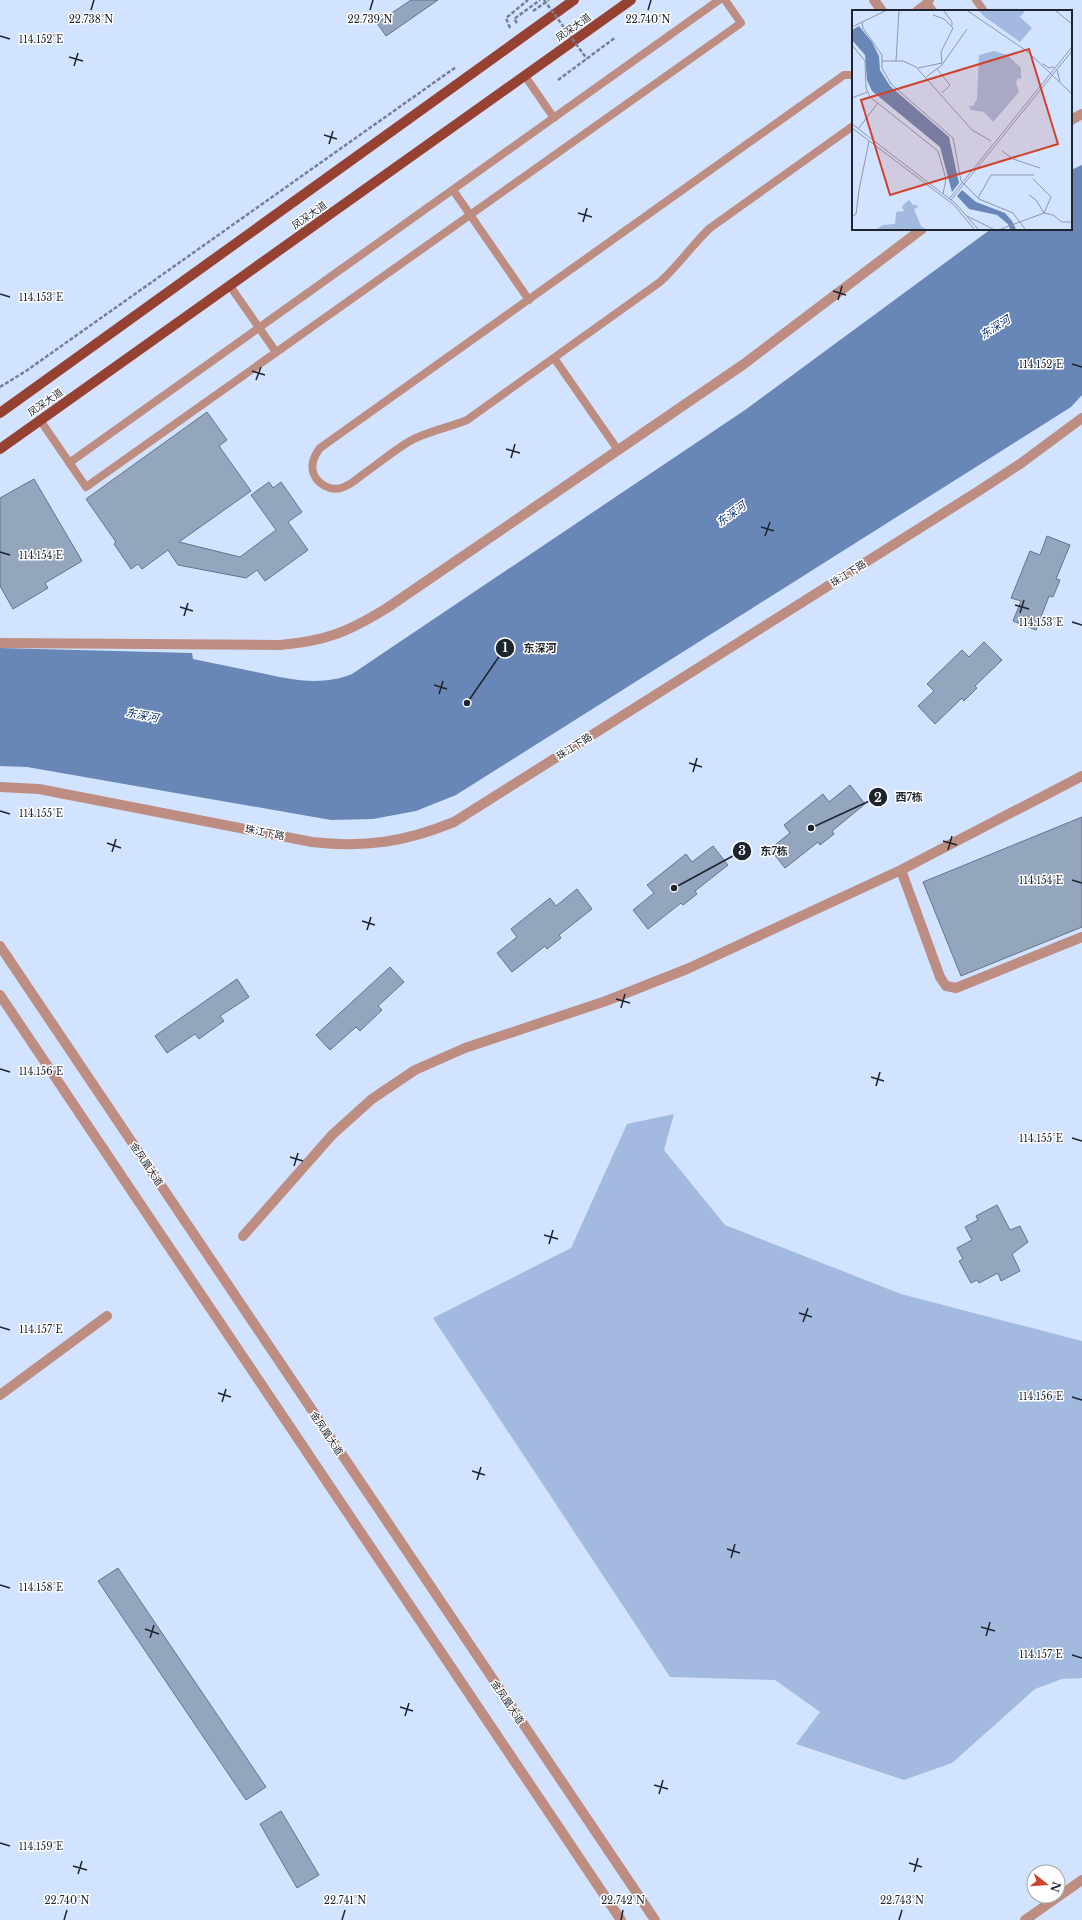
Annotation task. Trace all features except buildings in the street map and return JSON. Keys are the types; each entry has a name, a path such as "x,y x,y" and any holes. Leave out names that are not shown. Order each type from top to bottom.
{"main road":[{"name":"凤深大道","path":"0,413 574,0"},
{"name":"凤深大道","path":"0,449 631,0"}],"street":[{"path":"874,0 881,10"},
{"path":"1072,119 1082,114"},
{"path":"0,643 280,645 310,642 338,634 362,623 387,608 744,364 921,230"},
{"name":"珠江下路","path":"0,787 39,789 312,842 341,845 385,843 427,833 454,822 977,492 1020,464 1082,418"},
{"path":"243,1236 332,1135 372,1099 415,1070 465,1048 606,1000 687,968 901,870 1082,776"},
{"path":"901,870 940,977 946,986 956,988 1082,936"},
{"name":"金凤凰大道","path":"0,946 655,1920"},
{"path":"0,995 621,1920"},
{"path":"0,1395 107,1316"},
{"path":"1025,1920 1082,1880"}],"lane":[{"path":"69,463 719,0"},
{"path":"40,420 86,487 741,23 725,0"},
{"path":"976,0 983,10"},
{"path":"917,10 928,1 932,10"},
{"path":"852,74 844,76 320,448 313,462 313,471 316,478 323,485 331,488 347,486 409,442 425,434 447,428 467,420 660,282 677,266 693,245 710,228 852,127"},
{"path":"525,76 554,118"},
{"path":"453,190 529,300"},
{"path":"230,286 276,352"},
{"path":"554,358 618,450"}],"path":[{"path":"510,28 506,18 528,0"},
{"path":"517,23 514,19 540,0"},
{"path":"544,0 586,58"},
{"path":"530,14 549,0"},
{"path":"504,33 523,19"},
{"path":"558,80 586,58 616,38"},
{"path":"0,388 242,220 459,65"}],"shaded area":[{"path":"674,1114 664,1150 725,1225 901,1294 1082,1341 1082,1678 1062,1679 1035,1689 952,1763 904,1780 796,1744 820,1712 775,1680 670,1677 433,1318 571,1248 627,1124"}],"water":[{"path":"1082,165 1082,395 1071,407 456,795 416,811 373,819 331,820 27,767 0,766 0,648 192,653 193,659 280,677 316,681 340,678 352,674 745,410 990,230 1072,230 1072,170"}],"place":[{"name":"东深河","path":"467,703"},
{"name":"西7栋","path":"811,828"},
{"name":"东7栋","path":"674,888"}]}
